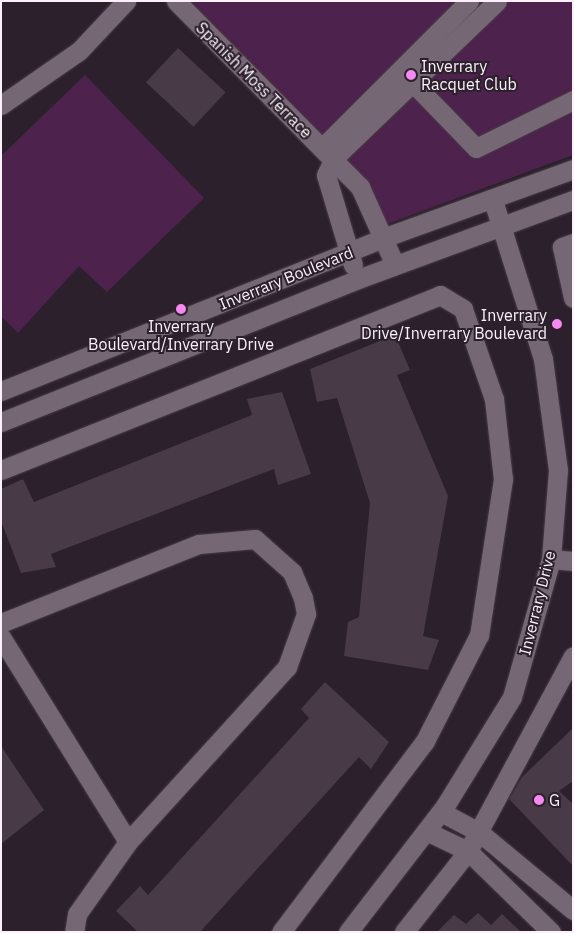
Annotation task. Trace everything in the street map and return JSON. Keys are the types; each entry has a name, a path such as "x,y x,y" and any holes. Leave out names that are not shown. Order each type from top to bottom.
{"street":[{"path":"1,105 79,50 126,1"},
{"name":"Spanish Moss Terrace","path":"176,1 360,187 395,265"},
{"path":"358,279 326,175 328,153 403,66 469,1"},
{"path":"328,153 416,82 497,1"},
{"path":"403,66 476,148 573,100"},
{"name":"Inverrary Boulevard","path":"1,391 382,239 493,200 573,169"},
{"name":"Inverrary Drive","path":"348,932 441,812 512,697 551,559 566,491 542,359 503,225 493,200"},
{"name":"Inverrary Boulevard","path":"1,422 358,279 573,200"},
{"path":"573,243 562,248 573,298"},
{"path":"1,470 440,295 463,309 494,399 503,479 479,635 425,741 281,932"},
{"path":"1,623 199,544 255,539 292,572 306,614 287,667 128,842 77,914 74,932"},
{"path":"551,559 573,561"},
{"path":"1,637 128,842"},
{"path":"404,932 468,851 573,656"},
{"path":"441,812 479,832 573,910"},
{"path":"426,831 468,851 551,932"}],"shaded area":[{"name":"Inverrary Racquet Club","path":"176,1 573,1 573,155 379,227 376,218"},
{"path":"85,75 204,198 107,292 79,266 18,333 1,316 1,156"}],"building":[{"path":"178,48 226,92 193,127 146,82"},
{"path":"395,335 410,370 397,375 448,496 423,636 439,640 428,670 344,656 348,622 359,617 370,503 337,398 317,402 310,369"},
{"path":"282,392 311,474 278,485 274,469 51,554 56,567 21,573 1,521 1,489 23,479 34,502 252,415 247,399"},
{"path":"325,682 389,742 371,769 359,757 200,932 138,932 116,911 140,886 148,895 309,718 301,709"},
{"name":"G","path":"573,728 573,781 559,791 573,804 573,866 509,799 522,777"},
{"path":"1,746 44,810 1,844"},
{"path":"478,913 491,925 502,914 521,932 437,932 454,915 466,924"}],"place":[{"name":"Inverrary Racquet Club","path":"411,75"},
{"name":"Inverrary Boulevard/Inverrary Drive","path":"181,309"},
{"name":"Inverrary Drive/Inverrary Boulevard","path":"557,324"},
{"name":"G","path":"539,800"}]}
